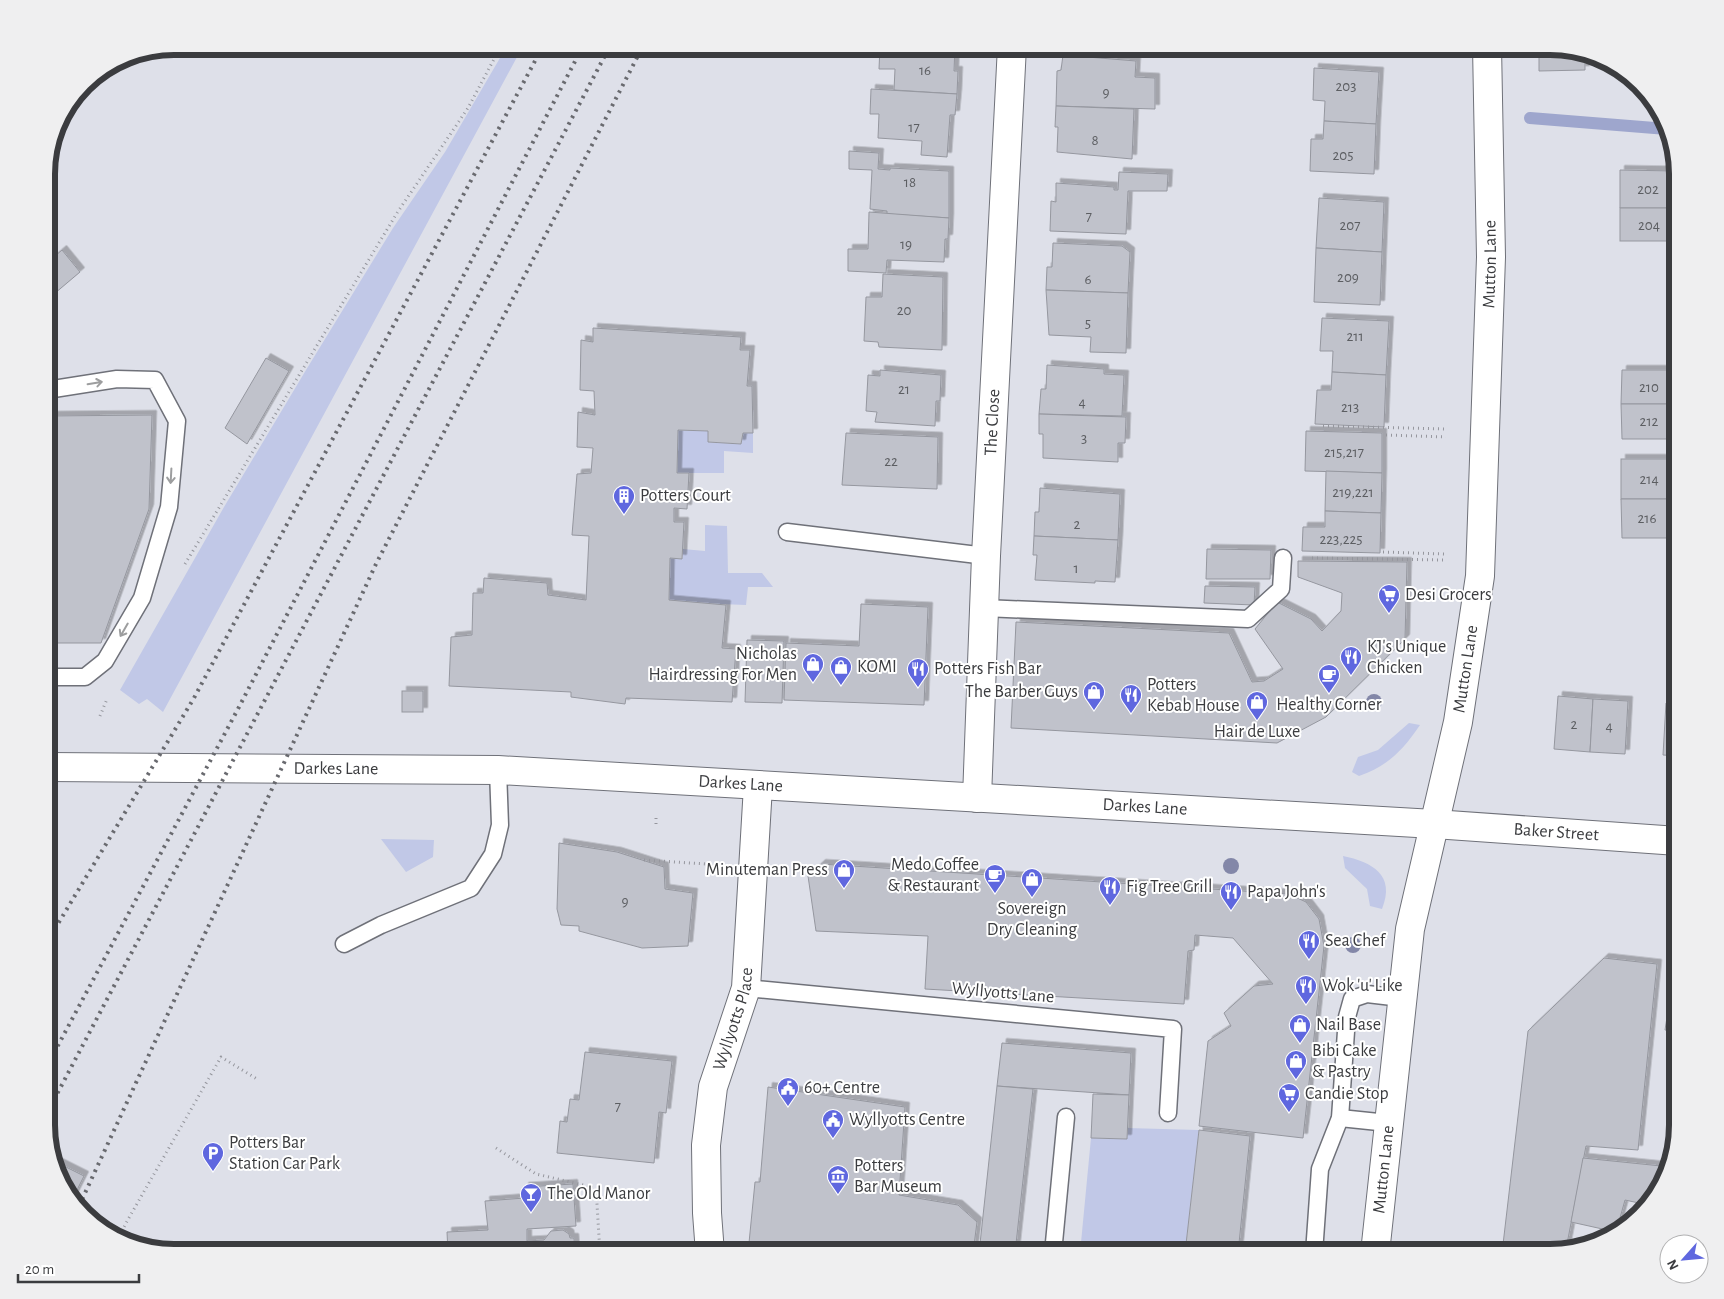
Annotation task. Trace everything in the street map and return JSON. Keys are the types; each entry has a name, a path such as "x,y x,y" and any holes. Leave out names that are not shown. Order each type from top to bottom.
{"street":[{"name":"The Close","path":"976,798 986,556 1012,55"},
{"name":"Mutton Lane","path":"1376,1244 1401,998 1410,929 1458,722 1480,576 1491,256 1487,55"},
{"name":"Darkes Lane","path":"55,767 498,770 1434,824"},
{"name":"Wyllyotts Place","path":"709,1244 706,1145 713,1088 746,988 758,786"},
{"name":"Baker Street","path":"1434,824 1669,840"}],"lane":[{"path":"55,389 116,379 155,380 177,421 169,507 142,598 105,661 85,677 55,677"},
{"path":"787,532 986,556"},
{"path":"984,608 1248,619 1281,589 1283,558"},
{"path":"344,944 381,925 470,888 493,854 496,844 500,825 498,770"},
{"name":"Wyllyotts Lane","path":"746,988 1173,1029 1168,1112"},
{"path":"1315,1244 1320,1169 1340,1118 1346,1017 1352,999 1368,994 1401,998"},
{"path":"1054,1244 1066,1117"},
{"path":"1340,1118 1388,1123"}],"path":[{"path":"183,568 397,213 468,108 496,55"},
{"path":"1323,426 1446,429"},
{"path":"1386,435 1446,437"},
{"path":"1383,552 1444,554"},
{"path":"1283,558 1443,560"},
{"path":"100,716 109,694"},
{"path":"644,860 706,864"},
{"path":"122,1232 221,1057 257,1079"},
{"path":"496,1148 536,1174 596,1188 599,1244"}],"shaded area":[{"path":"502,55 518,55 163,712 147,699 139,704 120,690 224,507 306,370 393,228 445,152"},
{"path":"678,430 708,431 708,442 741,444 743,433 753,433 753,453 724,451 724,473 677,473"},
{"path":"705,525 727,526 728,573 762,573 773,587 748,587 746,605 669,602 670,558 682,559 683,549 705,551"},
{"path":"1409,723 1420,725 1394,756 1387,762 1359,776 1352,772 1358,757 1378,750"},
{"path":"381,839 434,840 433,857 406,872"},
{"path":"1343,856 1372,866 1379,872 1386,887 1386,897 1382,909 1370,906 1367,889 1345,868"},
{"path":"1127,1128 1199,1130 1186,1244 1081,1244 1091,1138 1126,1139"}],"building":[{"path":"880,55 955,55 954,71 958,71 957,94 894,90 895,69 879,69"},
{"path":"1063,55 1136,61 1135,77 1155,78 1155,109 1056,106 1057,71 1061,70"},
{"path":"1539,55 1566,56 1585,60 1585,70 1539,71"},
{"path":"1314,68 1379,72 1376,124 1324,121 1325,101 1313,100"},
{"path":"871,89 957,94 955,115 950,115 947,157 921,155 922,141 878,138 879,114 870,114"},
{"path":"1056,106 1134,109 1132,159 1057,152 1058,127 1055,127"},
{"path":"1324,121 1376,124 1374,174 1310,171 1311,139 1323,139"},
{"path":"849,151 879,153 878,169 949,171 949,218 887,214 887,211 870,209 872,170 849,169"},
{"path":"1620,170 1669,171 1669,208 1620,208"},
{"path":"1119,172 1168,174 1167,191 1128,191 1126,234 1050,231 1051,201 1056,202 1056,183 1114,187 1114,190 1118,190"},
{"path":"1319,198 1384,202 1382,252 1316,248"},
{"path":"1620,208 1669,208 1669,241 1620,241"},
{"path":"869,212 949,218 948,239 945,239 944,262 887,260 886,273 848,271 848,249 868,249"},
{"path":"1053,243 1122,246 1130,252 1128,293 1046,290 1047,267 1052,267"},
{"path":"1316,248 1382,252 1380,305 1314,302"},
{"path":"62,250 80,272 55,293 55,256"},
{"path":"883,274 943,277 942,350 879,347 878,342 864,341 866,297 882,297"},
{"path":"1046,290 1128,293 1126,353 1090,352 1091,337 1049,335"},
{"path":"1322,318 1389,321 1386,375 1332,372 1333,351 1320,351"},
{"name":"Potters Court","path":"593,328 741,337 740,350 750,350 747,386 752,386 753,433 743,433 741,444 708,442 708,431 678,430 677,473 689,473 687,509 674,508 674,522 684,522 682,559 670,558 669,600 726,605 722,648 736,649 732,702 626,698 625,704 571,697 571,692 449,686 451,637 472,635 473,593 483,593 484,578 547,583 548,595 586,600 589,536 572,535 577,474 591,473 593,448 577,447 578,412 595,415 594,391 580,390 581,340 593,342"},
{"path":"266,358 289,371 247,444 225,428"},
{"path":"1047,365 1104,369 1104,374 1124,375 1122,416 1039,414 1041,389 1046,389"},
{"path":"880,370 941,375 940,401 936,401 935,426 875,422 877,412 866,411 868,375 880,376"},
{"path":"1622,370 1669,370 1669,404 1621,404"},
{"path":"1332,372 1386,375 1384,427 1315,424 1317,390 1331,390"},
{"path":"1621,404 1669,404 1669,439 1622,439"},
{"path":"1039,414 1126,417 1125,443 1118,443 1118,462 1043,458 1043,434 1039,434"},
{"path":"152,415 149,509 101,643 55,643 55,416"},
{"path":"1306,431 1382,433 1382,473 1305,471"},
{"path":"846,433 938,437 937,489 842,485"},
{"path":"1621,459 1669,459 1669,499 1621,499"},
{"path":"1326,471 1382,473 1381,513 1325,511"},
{"path":"1040,488 1120,494 1118,540 1034,536 1035,512 1039,512"},
{"path":"1621,499 1669,499 1669,538 1622,538"},
{"path":"1325,511 1381,513 1380,553 1302,551 1303,527 1325,527"},
{"path":"1034,536 1118,540 1115,582 1035,580 1037,555 1033,555"},
{"path":"1207,549 1271,550 1270,579 1206,579"},
{"path":"1298,561 1407,562 1405,639 1326,717 1277,743 1011,728 1016,622 1229,633 1252,682 1264,681 1283,669 1255,629 1277,602 1311,619 1322,631 1341,611 1342,593 1298,577"},
{"path":"1205,586 1255,587 1254,605 1204,603"},
{"path":"861,604 928,607 924,705 784,700 786,643 859,646"},
{"path":"747,640 784,641 782,703 745,702"},
{"path":"402,691 423,691 423,712 402,712"},
{"path":"1558,696 1593,699 1590,752 1554,749"},
{"path":"1593,699 1628,701 1625,754 1590,752"},
{"path":"1666,703 1669,703 1669,755 1663,755"},
{"path":"559,843 617,852 664,867 665,889 693,893 688,946 642,948 579,931 579,926 561,925 557,909"},
{"path":"821,864 1289,894 1306,902 1319,919 1324,946 1303,1138 1199,1126 1208,1041 1231,1026 1224,1013 1254,986 1273,984 1233,938 1195,935 1194,950 1188,951 1184,1004 925,989 928,936 816,931 808,876"},
{"path":"1604,958 1657,964 1638,1150 1586,1146 1567,1243 1503,1244 1528,1031"},
{"path":"1669,1004 1669,1030 1665,1030"},
{"path":"1002,1043 1131,1053 1129,1095 997,1086"},
{"path":"585,1052 672,1061 666,1113 659,1112 654,1163 557,1153 560,1121 567,1122 570,1099 579,1100"},
{"path":"997,1086 1033,1089 1016,1244 980,1244"},
{"name":"Wyllyotts Centre","path":"768,1087 905,1107 899,1195 958,1205 977,1222 974,1244 749,1244 755,1182 760,1182"},
{"path":"1093,1094 1129,1095 1127,1139 1091,1138"},
{"path":"1199,1130 1250,1136 1239,1244 1186,1244"},
{"path":"1583,1158 1662,1166 1649,1191 1639,1203 1625,1200 1619,1222 1616,1224 1606,1230 1571,1222"},
{"path":"62,1165 84,1176 76,1192"},
{"name":"The Old Manor","path":"573,1184 576,1226 527,1229 527,1241 544,1240 551,1231 563,1230 569,1234 570,1238 574,1238 574,1244 448,1244 447,1232 488,1230 485,1201 525,1198 524,1187"}],"waterway":[{"path":"1530,118 1660,128"}],"railway":[{"path":"55,929 194,698 538,55"},
{"path":"55,1051 239,707 578,55"},
{"path":"55,1098 605,55"},
{"path":"82,1199 376,564 638,55"}],"place":[{"name":"Potters Court","path":"624,515"},
{"name":"Desi Grocers","path":"1389,614"},
{"name":"KJ's Unique Chicken","path":"1351,676"},
{"name":"Nicholas Hairdressing For Men","path":"813,683"},
{"name":"KOMI","path":"841,686"},
{"name":"Potters Fish Bar","path":"918,688"},
{"name":"Healthy Corner","path":"1329,694"},
{"name":"The Barber Guys","path":"1094,711"},
{"name":"Potters Kebab House","path":"1131,714"},
{"name":"Hair de Luxe","path":"1257,721"},
{"name":"Minuteman Press","path":"844,889"},
{"name":"Medo Coffee & Restaurant","path":"995,894"},
{"name":"Sovereign Dry Cleaning","path":"1032,898"},
{"name":"Fig Tree Grill","path":"1110,906"},
{"name":"Papa John's","path":"1231,911"},
{"name":"Sea Chef","path":"1309,960"},
{"name":"Wok 'u' Like","path":"1306,1005"},
{"name":"Nail Base","path":"1300,1044"},
{"name":"Bibi Cake & Pastry","path":"1296,1080"},
{"name":"60+ Centre","path":"788,1107"},
{"name":"Candie Stop","path":"1289,1113"},
{"name":"Wyllyotts Centre","path":"833,1139"},
{"name":"Potters Bar Station Car Park","path":"213,1172"},
{"name":"Potters Bar Museum","path":"838,1195"},
{"name":"The Old Manor","path":"531,1213"}]}
